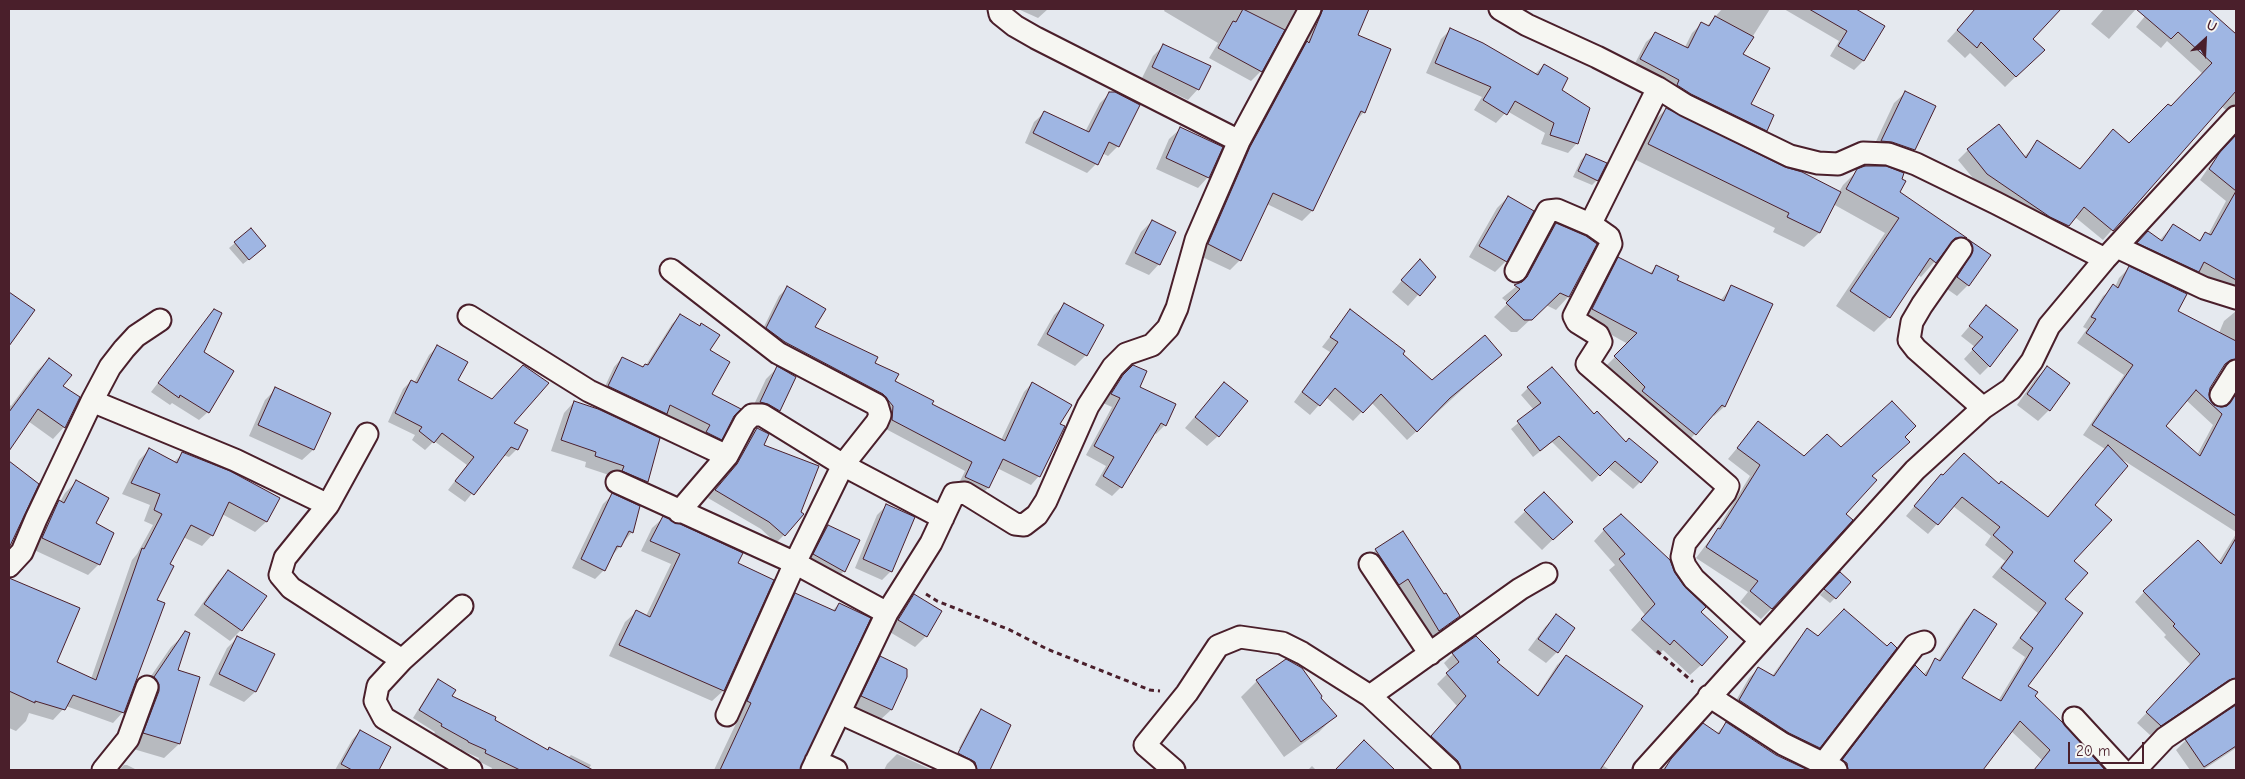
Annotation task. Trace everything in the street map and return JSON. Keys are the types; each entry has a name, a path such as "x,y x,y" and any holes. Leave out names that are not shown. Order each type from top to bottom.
{"street":[{"path":"1000,9 1000,14 1015,26 1036,38 1239,141"},
{"path":"836,770 814,766 886,613 931,543 954,494 965,492 1014,524 1024,525 1037,515 1046,501 1088,406 1112,368 1126,354 1152,345 1168,328 1176,308 1196,240 1239,141 1310,9"},
{"path":"1500,9 1527,25 1658,88 1685,105 1790,156 1818,163 1838,164 1863,153 1888,154 1916,164 1996,203 2111,253 2236,298"},
{"path":"1592,226 1593,219 1658,88"},
{"path":"1644,770 1915,470 1983,408 2011,389 2032,361 2049,326 2111,253 2236,117"},
{"path":"1516,272 1548,211 1557,210 1592,226 1609,237 1611,244 1574,316 1577,322 1598,335 1600,342 1588,364 1728,486 1726,493 1685,543 1682,557 1685,566 1694,579 1760,640"},
{"path":"1961,250 1912,322 1909,340 1916,349 1983,408"},
{"path":"671,270 778,353 877,405 880,415 877,422 842,465 794,563 727,716"},
{"path":"469,316 589,391 727,456"},
{"path":"9,566 22,552 36,518 92,400 110,367 136,336 160,320"},
{"path":"2221,395 2236,371"},
{"path":"92,400 235,460 328,505"},
{"path":"679,512 727,456 746,422 752,415 762,415 842,465 943,518"},
{"path":"367,434 328,505 285,558 280,575 291,588 402,660"},
{"path":"617,482 794,563 886,613"},
{"path":"1370,564 1430,654"},
{"path":"1370,696 1520,589 1546,574"},
{"path":"462,606 402,660 378,686 375,701 384,718 471,770"},
{"path":"1174,770 1145,744 1187,693 1218,646 1240,637 1282,643 1302,652 1370,696 1449,770"},
{"path":"1709,696 1783,744 1830,767 1915,645 1924,642"},
{"path":"103,770 128,740 147,687"},
{"path":"2135,770 2166,738 2236,690"},
{"path":"840,713 966,770"},
{"path":"2074,718 2122,770"}],"path":[{"path":"906,583 937,601 1010,630 1047,650 1150,690 1187,693"},
{"path":"1657,651 1709,696"}],"building":[{"path":"1243,9 1285,30 1262,72 1218,48 1233,21 1236,22"},
{"path":"1323,9 1369,9 1358,35 1391,49 1365,113 1361,111 1313,211 1273,193 1241,261 1208,244 1250,147 1307,41 1309,43"},
{"path":"1809,9 1856,9 1885,26 1864,61 1838,46 1847,31"},
{"path":"1975,9 2061,9 2033,39 2045,50 2016,77 1981,42 1977,48 1957,30"},
{"path":"2136,9 2208,9 2236,34 2236,91 2113,231 2084,207 2069,226 2050,217 1987,174 1967,149 1999,124 2026,158 2037,140 2080,169 2113,129 2129,143 2168,104 2171,106 2212,63 2178,32 2171,39"},
{"path":"1715,16 1754,37 1743,54 1770,68 1751,104 1774,115 1767,131 1691,94 1677,85 1679,80 1640,59 1655,32 1688,48 1701,22 1709,26"},
{"path":"1450,28 1483,43 1538,75 1544,64 1568,78 1562,90 1590,108 1578,144 1550,135 1554,123 1515,101 1507,115 1483,100 1491,87 1435,63"},
{"path":"1163,44 1211,66 1199,90 1152,67"},
{"path":"1905,91 1936,106 1915,150 1892,142 1881,141"},
{"path":"1109,92 1115,92 1140,105 1119,147 1109,142 1098,165 1033,133 1044,111 1089,132"},
{"path":"1666,108 1785,167 1802,172 1841,192 1820,233 1787,217 1789,213 1648,144"},
{"path":"1180,127 1223,147 1209,178 1166,158"},
{"path":"2236,135 2236,191 2209,169 2220,152"},
{"path":"1586,154 1607,163 1598,181 1578,171"},
{"path":"1865,166 1886,166 1904,173 1902,179 1906,181 1900,192 1967,238 1955,238 1936,263 1930,258 1890,318 1850,291 1899,218 1846,189 1857,169"},
{"path":"2236,191 2236,280 2204,262 2199,272 2137,243 2148,231 2162,241 2173,224 2200,241 2205,232 2211,235"},
{"path":"1508,196 1534,211 1507,262 1479,246"},
{"path":"1152,220 1176,232 1160,265 1135,253"},
{"path":"1556,223 1586,236 1597,244 1569,297 1560,293 1532,320 1524,320 1506,303 1520,289 1514,285 1522,282 1527,277"},
{"path":"251,228 266,246 249,260 234,242"},
{"path":"1969,240 1991,255 1969,286 1957,277 1973,251"},
{"path":"1618,257 1652,274 1656,265 1679,276 1677,280 1724,301 1731,285 1773,304 1725,407 1722,405 1696,435 1642,391 1645,387 1614,356 1637,333 1592,309"},
{"path":"1420,259 1436,277 1420,296 1401,280"},
{"path":"2129,266 2187,294 2178,311 2236,341 2236,359 2225,364 2210,388 2209,395 2214,405 2221,407 2227,406 2236,394 2236,516 2092,425 2133,365 2086,333 2096,319 2091,317 2113,284 2118,288","holes":["2196,390 2222,414 2200,456 2166,426"]},
{"path":"787,286 826,309 815,327 878,357 875,363 899,374 895,381 934,401 932,404 1005,441 1032,382 1072,405 1060,424 1065,426 1040,477 1003,459 989,488 965,477 972,462 892,420 893,406 883,394 785,342 766,328"},
{"path":"9,292 35,310 9,346"},
{"path":"1064,303 1104,325 1087,356 1047,334"},
{"path":"1986,305 2018,330 1990,367 1972,349 1983,337 1969,326"},
{"path":"214,309 222,313 204,352 234,371 209,413 180,395 179,398 158,383"},
{"path":"1350,309 1405,351 1403,354 1432,380 1485,335 1502,355 1450,398 1417,432 1381,394 1363,413 1335,388 1320,406 1302,392 1338,342 1330,337"},
{"path":"680,314 700,326 701,323 720,335 710,350 730,362 712,394 741,409 734,416 722,440 706,432 710,425 670,405 667,414 608,386 622,357 643,367 645,364 648,365"},
{"path":"437,345 468,362 458,380 492,399 523,365 549,383 514,423 528,430 518,450 511,447 474,495 455,481 474,457 442,433 434,443 419,431 422,427 395,413 411,380 417,383"},
{"path":"49,358 72,375 63,386 80,397 65,428 38,409 9,451 9,412"},
{"path":"1133,365 1147,371 1140,387 1176,404 1166,426 1161,423 1122,488 1103,476 1114,457 1094,446 1120,398 1111,394 1123,375"},
{"path":"777,366 796,377 780,411 760,402"},
{"path":"2047,366 2070,383 2050,411 2027,394"},
{"path":"1552,367 1594,414 1597,411 1626,442 1629,438 1658,462 1641,483 1615,461 1600,476 1559,436 1540,451 1517,421 1541,403 1527,387"},
{"path":"1224,382 1248,401 1219,437 1195,417"},
{"path":"275,387 331,413 314,450 258,425"},
{"path":"574,401 598,409 660,438 648,482 622,471 624,466 595,456 596,452 561,440"},
{"path":"1892,401 1916,426 1905,437 1910,442 1872,476 1877,480 1846,514 1853,520 1772,609 1750,591 1758,581 1706,547 1718,528 1720,529 1760,465 1737,448 1758,421 1804,456 1827,434 1841,447"},
{"path":"757,428 769,434 764,445 819,466 801,512 804,514 785,536 769,522 715,490 737,464"},
{"path":"2108,445 2128,466 2095,505 2112,520 2074,561 2088,573 2065,599 2083,613 2028,686 2038,692 2035,696 2062,722 2105,770 2034,770 2050,750 2020,721 1983,770 1848,770 1847,763 1842,760 1915,665 1926,676 1935,658 1940,661 1974,609 1997,624 1962,678 2001,701 2033,648 2020,638 2046,603 2001,568 2013,552 1993,535 2000,527 1962,497 1938,525 1914,506 1941,474 1943,475 1964,453 1999,484 2001,481 2048,517"},
{"path":"149,448 177,463 182,452 230,471 280,498 267,522 229,502 213,536 191,525 170,564 174,566 157,600 165,603 124,713 73,695 65,710 35,701 35,703 9,691 9,578 80,608 57,662 96,680 142,548 144,549 162,514 154,510 160,494 131,483"},
{"path":"9,461 39,484 9,548"},
{"path":"76,480 109,498 96,523 114,533 100,565 42,538 59,500 64,503"},
{"path":"1544,492 1573,522 1553,540 1524,510"},
{"path":"612,493 640,506 633,533 629,531 621,547 617,546 605,571 581,559"},
{"path":"886,504 915,517 892,572 863,559"},
{"path":"1621,514 1670,560 1675,573 1684,586 1706,607 1701,612 1728,637 1702,666 1674,640 1670,645 1641,619 1655,604 1619,559 1625,554 1603,529"},
{"path":"663,516 743,553 738,563 774,580 724,691 619,645 636,610 650,617 680,554 650,541"},
{"path":"828,525 860,540 845,572 813,554"},
{"path":"1403,531 1460,616 1439,631 1408,579 1399,585 1375,549"},
{"path":"2236,538 2236,678 2229,680 2161,726 2146,712 2200,654 2173,626 2175,624 2143,591 2198,540 2221,564"},
{"path":"228,570 267,596 242,631 204,604"},
{"path":"1840,572 1851,582 1836,599 1824,589"},
{"path":"795,593 835,611 839,603 871,618 800,770 720,770 751,703 747,701"},
{"path":"914,594 942,611 927,637 898,620"},
{"path":"1844,609 1887,646 1891,642 1897,648 1820,748 1789,733 1739,700 1758,667 1774,676 1807,628 1818,636"},
{"path":"1556,614 1575,628 1558,653 1538,639"},
{"path":"185,631 190,633 178,670 200,677 180,744 143,733 159,691 159,684 154,677"},
{"path":"237,636 275,654 256,692 219,674"},
{"path":"1476,636 1500,660 1497,662 1538,696 1566,655 1643,706 1600,770 1461,770 1458,761 1431,736 1466,696 1446,673 1459,662 1452,653"},
{"path":"880,656 907,669 907,677 892,710 861,696"},
{"path":"1286,659 1302,668 1322,696 1321,698 1337,716 1301,742 1256,680"},
{"path":"438,679 456,690 452,696 496,717 495,720 548,750 549,747 593,770 520,770 485,753 486,750 441,726 442,724 419,710"},
{"path":"2236,705 2236,746 2204,767 2185,739"},
{"path":"981,709 1011,725 990,770 977,770 975,762 958,753"},
{"path":"1726,722 1776,755 1808,770 1664,770 1671,759 1703,723 1719,734"},
{"path":"360,730 391,747 379,770 352,770 341,764"},
{"path":"1364,740 1395,770 1335,770"}]}
